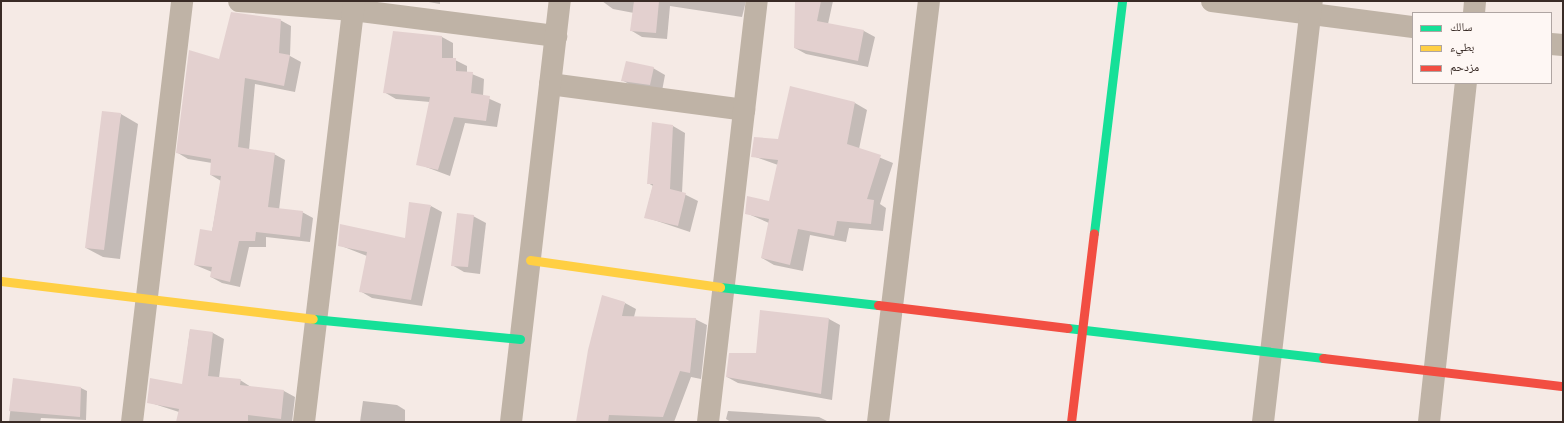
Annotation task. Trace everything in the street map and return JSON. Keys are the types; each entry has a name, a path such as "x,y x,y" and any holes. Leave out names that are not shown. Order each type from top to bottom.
{"street":[{"path":"132,422 145,300 182,1"},
{"path":"239,1 354,5 556,36"},
{"path":"511,422 560,1"},
{"path":"708,422 722,287 757,1"},
{"path":"878,422 930,1"},
{"path":"1071,422 1122,1"},
{"path":"1212,1 1311,7 1412,27"},
{"path":"1474,12 1475,1"},
{"path":"304,422 318,320 354,5"},
{"path":"1263,422 1311,7"},
{"path":"1552,44 1563,45"},
{"path":"550,84 744,110"},
{"path":"1429,422 1436,369 1466,84"},
{"path":"530,260 722,287 892,305 1271,353 1436,369 1563,386"},
{"path":"1,281 145,300 318,320 520,339"}],"building":[{"path":"634,1 659,1 656,33 630,31"},
{"path":"795,1 821,1 817,21 864,30 858,61 794,48"},
{"path":"231,12 281,19 279,53 290,55 284,86 245,78 238,147 275,153 268,207 303,211 300,237 256,232 255,241 239,241 230,282 210,277 212,267 194,265 200,229 212,231 221,176 210,175 211,159 176,153 189,50 219,59"},
{"path":"393,31 442,36 442,58 456,58 456,71 473,72 471,93 490,96 486,121 454,117 438,170 416,165 430,97 383,93"},
{"path":"626,61 654,67 650,85 621,81"},
{"path":"790,86 855,102 847,144 881,155 867,199 874,200 871,224 837,221 834,236 798,229 790,265 761,258 769,219 745,214 747,196 769,201 778,160 751,157 754,137 778,139"},
{"path":"102,111 121,113 104,250 85,248"},
{"path":"652,122 673,125 670,189 686,193 678,226 644,218 653,184 647,184"},
{"path":"409,202 431,205 411,300 359,292 367,252 338,246 340,224 405,238"},
{"path":"457,213 474,215 468,267 451,266"},
{"path":"602,295 625,302 622,316 696,318 690,373 680,371 663,417 609,415 608,422 576,422 588,350"},
{"path":"760,310 829,318 821,394 726,377 729,353 756,353"},
{"path":"190,329 213,332 208,376 241,379 240,385 284,390 281,419 248,415 248,422 176,422 179,409 147,403 150,378 182,384"},
{"path":"13,378 81,387 80,417 9,411"}],"traffic: fast":[{"path":"1094,233 1122,1"},
{"path":"720,287 878,305"},
{"path":"313,319 520,339"},
{"path":"1068,328 1323,358"}],"traffic: slow":[{"path":"530,260 720,287"},
{"path":"1,281 313,319"}],"traffic: jam":[{"path":"1071,422 1094,233"},
{"path":"878,305 1068,328"},
{"path":"1323,358 1563,386"}]}
